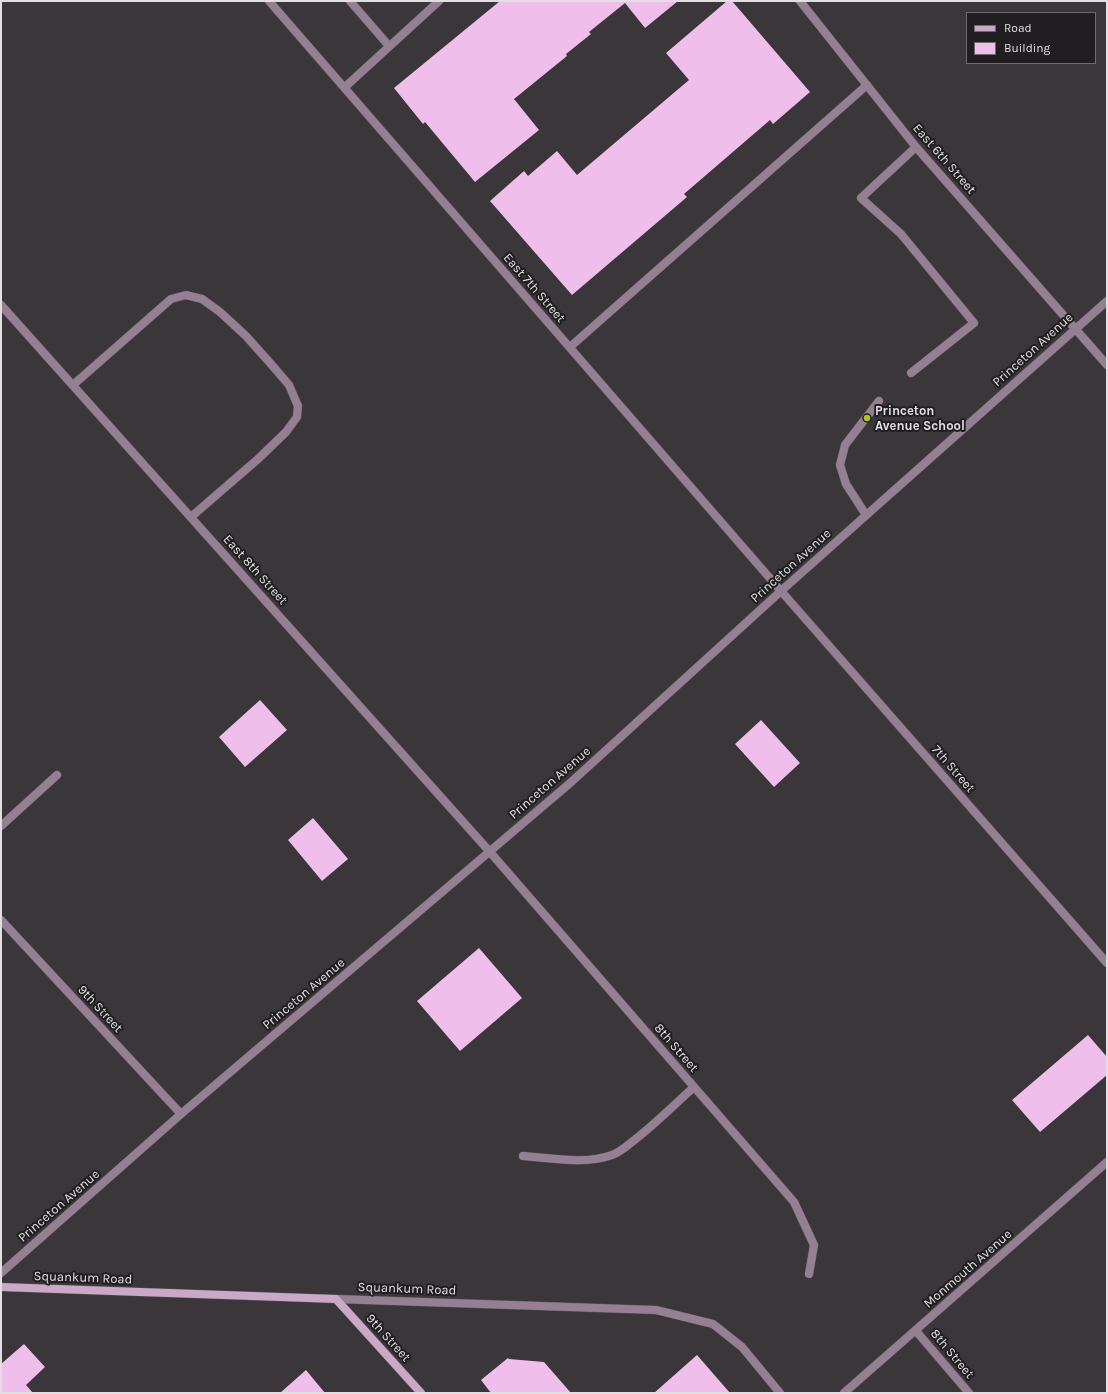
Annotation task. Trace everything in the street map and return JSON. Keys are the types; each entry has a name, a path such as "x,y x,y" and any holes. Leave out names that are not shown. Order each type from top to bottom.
{"main road":[{"name":"Squankum Road","path":"1,1287 336,1299"},
{"name":"9th Street","path":"336,1299 421,1393"}],"street":[{"name":"East 7th Street","path":"269,1 781,591"},
{"path":"350,1 389,46"},
{"path":"345,87 439,1"},
{"name":"East 6th Street","path":"800,1 916,146 1107,365"},
{"path":"570,347 866,85"},
{"path":"911,373 974,323 901,234 861,198 916,146"},
{"path":"73,385 171,299 186,295 202,299 220,312 246,336 289,385 298,406 297,417 286,432 258,459 191,517"},
{"name":"Princeton Avenue","path":"1,1273 181,1114 569,784 781,591 1107,301"},
{"name":"East 8th Street","path":"1,305 490,852"},
{"path":"866,515 846,484 840,465 845,445 879,401"},
{"name":"7th Street","path":"781,591 1107,963"},
{"path":"1,826 57,775"},
{"name":"8th Street","path":"490,852 794,1202 814,1245 809,1274"},
{"name":"9th Street","path":"1,920 181,1114"},
{"path":"523,1156 566,1160 593,1159 612,1155 627,1146 646,1131 694,1087"},
{"name":"Monmouth Avenue","path":"844,1393 1107,1162"},
{"name":"Squankum Road","path":"336,1299 656,1310 713,1324 742,1347 780,1393"},
{"name":"8th Street","path":"916,1331 969,1393"}],"building":[{"path":"500,1 678,1 645,28 625,3 589,32 591,34 566,54 567,56 514,99 539,130 475,182 425,122 423,124 394,88"},
{"path":"727,1 732,1 810,92 773,124 770,120 684,194 687,197 572,295 490,201 524,171 528,176 557,151 577,175 689,80 666,53"},
{"path":"260,700 287,730 245,767 219,737"},
{"path":"761,720 800,763 774,787 735,744"},
{"path":"313,818 348,859 322,881 288,840"},
{"path":"479,948 522,998 460,1051 417,1001"},
{"path":"1088,1035 1107,1057 1107,1075 1040,1132 1012,1100"},
{"path":"24,1344 45,1367 26,1385 33,1393 1,1393 1,1364"},
{"path":"697,1355 730,1393 654,1393"},
{"path":"508,1358 544,1362 571,1393 491,1393 481,1380"},
{"path":"306,1370 325,1393 280,1393"}],"place":[{"name":"Princeton Avenue School","path":"867,418"}]}
